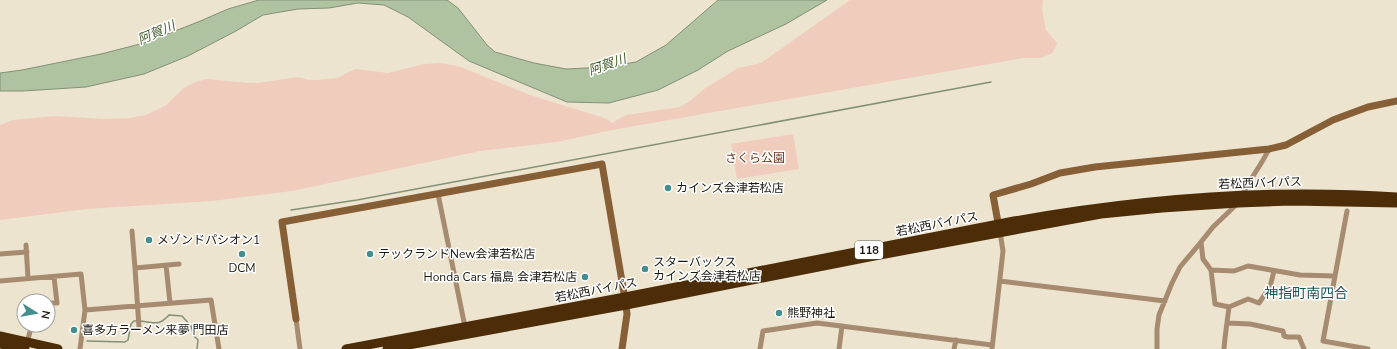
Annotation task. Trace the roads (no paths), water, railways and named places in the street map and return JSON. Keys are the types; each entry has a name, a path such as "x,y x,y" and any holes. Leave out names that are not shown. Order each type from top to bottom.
{"highway":[{"name":"若松西バイパス","path":"346,349 465,327 749,280 999,228 1101,214 1240,199 1308,194 1397,197"},
{"name":"若松西バイパス","path":"1240,199 1397,203"},
{"name":"若松西バイパス","path":"387,349 626,301"},
{"path":"0,336 26,345"},
{"path":"5,346 26,345 58,349"}],"street":[{"path":"760,349 763,331 768,329 816,323 956,340 992,347 1003,251 993,195 1060,173 1095,167 1148,163 1269,149 1286,145 1333,120 1349,114 1397,101"},
{"path":"1156,349 1157,323 1180,267 1212,227 1240,199 1250,178 1261,165 1269,149"},
{"path":"300,349 282,222 602,164 626,301 627,314 622,349"},
{"path":"438,194 465,327"},
{"path":"1347,211 1323,341 1368,349"},
{"path":"132,231 139,323"},
{"path":"1201,242 1203,259 1211,270 1215,304 1229,307 1248,299 1259,303 1270,287 1274,271"},
{"path":"26,245 28,278"},
{"path":"0,254 27,252"},
{"path":"135,268 179,264"},
{"path":"166,265 170,303"},
{"path":"1211,270 1234,271 1248,266 1300,275 1334,276"},
{"path":"0,281 81,274 85,310 80,349"},
{"path":"54,277 56,293"},
{"path":"1000,280 1165,301"},
{"path":"85,310 211,300 219,349"},
{"path":"1224,349 1229,307"},
{"path":"1227,323 1250,324 1283,331 1284,336 1298,337 1304,349"},
{"path":"839,349 842,326"},
{"path":"26,345 30,333"},
{"path":"954,349 956,340"}],"waterway":[{"path":"291,210 357,200 991,82"},
{"path":"140,321 156,323 162,321 169,315 182,316 191,326 194,336 198,340 197,349"},
{"path":"87,341 125,342 128,340 131,324 134,321 137,321"}],"place":[{"name":"カインズ会津若松店","path":"668,188"},
{"name":"メゾンドパシオン1","path":"149,240"},
{"name":"DCM","path":"242,254"},
{"name":"テックランドNew会津若松店","path":"370,254"},
{"name":"スターバックス カインズ会津若松店","path":"645,269"},
{"name":"Honda Cars 福島 会津若松店","path":"585,277"},
{"name":"熊野神社","path":"779,313"},
{"name":"喜多方ラーメン来夢 門田店","path":"74,330"}],"district":[{"name":"神指町南四合","path":"1306,293"}],"water label":[{"name":"阿賀川","path":"156,32"},
{"name":"阿賀川","path":"607,64"}],"park label":[{"name":"さくら公園","path":"755,158"}]}
